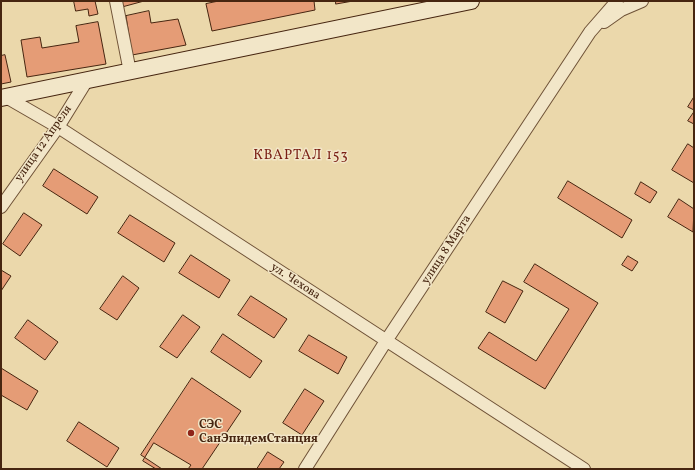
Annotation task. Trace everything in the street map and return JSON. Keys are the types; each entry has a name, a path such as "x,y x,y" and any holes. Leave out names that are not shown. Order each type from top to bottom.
{"main road":[{"path":"4,98 471,1"}],"street":[{"path":"116,1 130,72"},
{"path":"590,32 617,1"},
{"path":"590,32 621,10 642,1"},
{"name":"улица 8 Марта","path":"305,469 386,341 590,32"},
{"name":"улица 12 Апреля","path":"1,207 58,127 87,80"},
{"name":"ул. Чехова","path":"4,98 58,127 584,469"}],"building":[{"path":"74,1 95,1 98,14 89,16 88,9 76,11"},
{"path":"121,1 144,1 122,7"},
{"path":"219,1 314,1 315,10 212,31 206,4"},
{"path":"336,1 353,1 336,4"},
{"path":"149,11 151,23 178,19 186,45 132,55 126,16"},
{"path":"98,22 106,64 27,77 21,40 40,37 42,48 79,42 76,26"},
{"path":"5,55 11,82 1,84 1,56"},
{"path":"694,97 694,110 688,107"},
{"path":"694,112 694,124 688,121"},
{"path":"688,144 694,148 694,183 672,170"},
{"path":"54,169 98,197 87,214 43,186"},
{"path":"568,181 632,220 622,238 558,198"},
{"path":"641,182 657,192 650,203 635,194"},
{"path":"679,199 694,209 693,232 668,217"},
{"path":"24,213 42,225 20,256 3,244"},
{"path":"130,215 175,243 164,262 118,233"},
{"path":"191,255 230,280 219,298 179,273"},
{"path":"628,256 638,262 632,271 622,265"},
{"path":"535,264 598,303 545,389 478,348 489,332 536,361 569,309 524,282"},
{"path":"1,270 11,276 1,291"},
{"path":"123,276 139,288 117,320 100,309"},
{"path":"503,281 523,291 505,323 486,312"},
{"path":"251,296 287,319 274,338 238,315"},
{"path":"183,315 200,327 177,358 160,347"},
{"path":"28,320 58,342 45,360 15,338"},
{"path":"223,334 262,361 250,378 211,352"},
{"path":"309,335 347,357 338,374 299,351"},
{"path":"1,368 38,391 27,410 1,395"},
{"name":"СЭС СанЭпидемСтанция","path":"192,378 241,411 202,469 162,469 141,455"},
{"path":"305,389 324,401 302,435 283,423"},
{"path":"79,422 119,448 107,467 67,441"},
{"path":"154,443 191,465 188,469 156,469 143,461"},
{"path":"268,452 284,462 279,469 257,469"}],"place":[{"name":"СЭС СанЭпидемСтанция","path":"191,433"}],"district":[{"name":"КВАРТАЛ 153","path":"301,156"}]}
